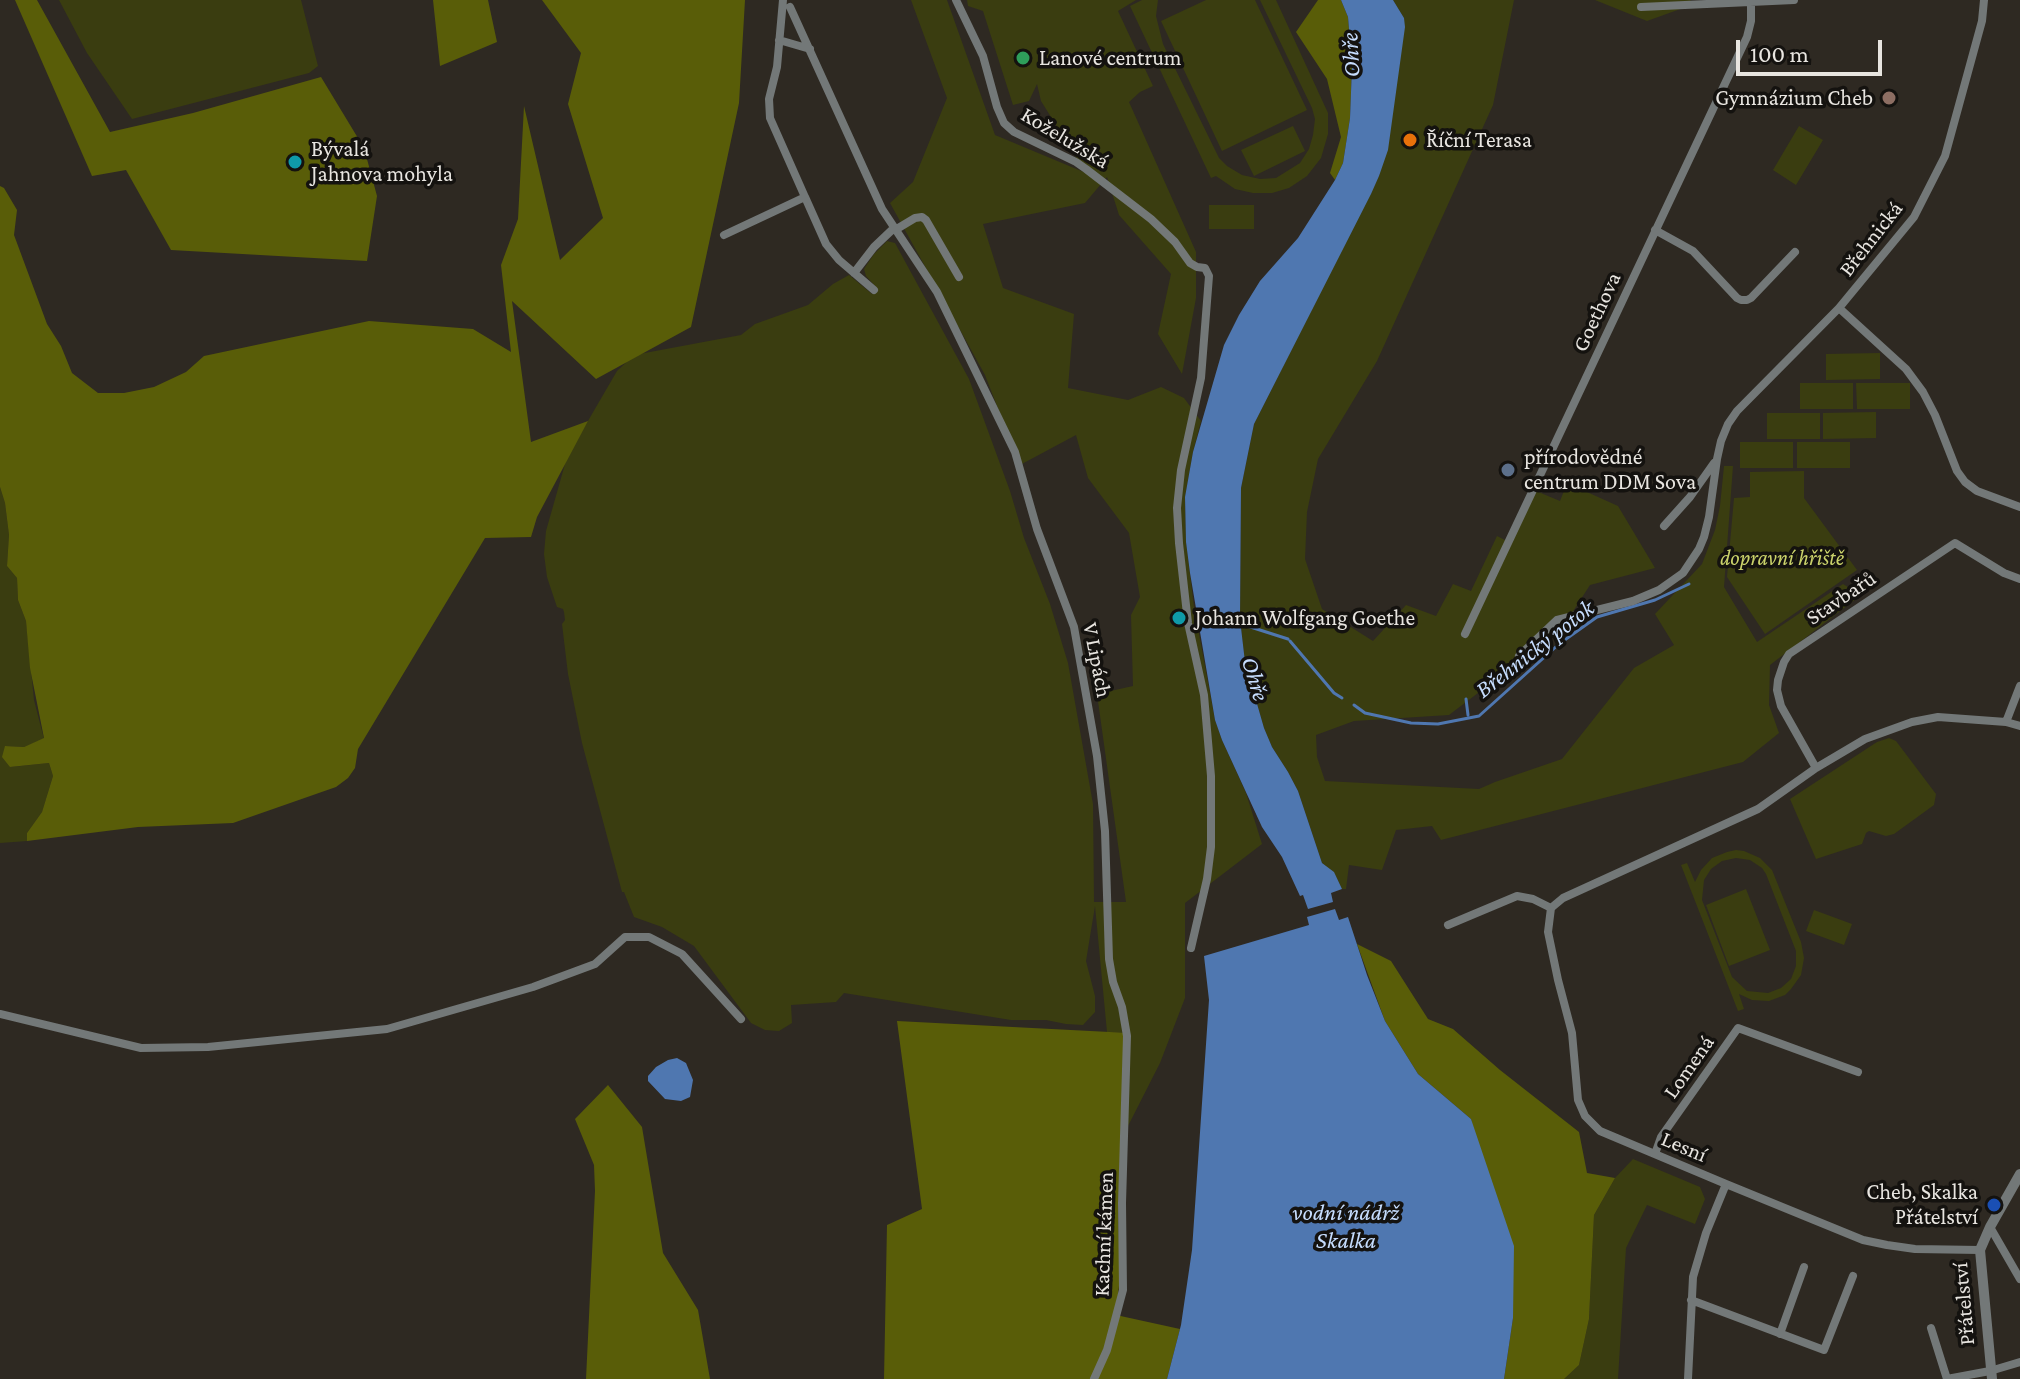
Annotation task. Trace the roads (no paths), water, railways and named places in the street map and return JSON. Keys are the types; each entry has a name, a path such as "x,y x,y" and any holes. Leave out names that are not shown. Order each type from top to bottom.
{"street":[{"name":"Koželužská","path":"956,0 983,56 1004,123 1014,132 1076,162 1151,219 1175,242 1190,263 1205,268 1210,282 1201,378 1183,460 1177,508 1188,623 1206,710 1211,776 1211,847 1191,948"},
{"path":"1641,7 1794,0"},
{"name":"Břehnická","path":"1519,656 1557,620 1633,601 1659,590 1683,573 1704,537 1717,459 1728,424 1737,411 1839,308 1914,217 1945,156 1982,21 1984,0"},
{"path":"786,3 769,99 770,118 826,244 839,260 874,290"},
{"name":"V Lipách","path":"786,3 882,209 937,292 1015,452 1037,529 1074,627 1097,756 1105,831 1109,959 1127,1036 1125,1134"},
{"name":"Goethova","path":"1465,634 1747,37 1751,3"},
{"path":"779,40 810,49"},
{"path":"724,235 805,197"},
{"path":"854,273 874,247 894,229 922,217 959,277"},
{"path":"1655,230 1693,251 1741,300 1751,298 1795,252"},
{"path":"1839,308 1906,369 1923,392 1957,471 1965,482 1977,491 2020,507"},
{"name":"Břehnická","path":"1664,526 1717,459"},
{"name":"Stavbařů","path":"1816,768 1781,706 1777,690 1789,654 1955,543 2004,573 2020,579"},
{"path":"2006,722 2020,686"},
{"path":"1448,925 1517,896 1533,899 1551,908 1563,898 1758,809 1816,768 1865,739 1912,722 1938,717 2006,722 2020,726"},
{"name":"Lesní","path":"1551,908 1548,932 1572,1033 1578,1100 1585,1116 1600,1131 1875,1243 1915,1249 1980,1250"},
{"path":"0,1014 141,1048 208,1047 387,1029 533,987 595,964 625,937 649,937 682,954 741,1019"},
{"name":"Lomená","path":"1655,1154 1661,1137 1738,1028 1858,1072"},
{"name":"Kachní kámen","path":"1094,1379 1107,1350 1123,1290 1125,1134"},
{"name":"Přátelství","path":"1991,1375 1980,1250 2020,1174"},
{"path":"1688,1379 1693,1277 1726,1184"},
{"name":"Přátelství","path":"1990,1227 2020,1279"},
{"path":"1780,1334 1804,1267"},
{"path":"1691,1300 1824,1350 1853,1276"},
{"path":"1931,1328 1947,1379 1991,1375 2020,1362"}],"water":[{"path":"1341,0 1393,0 1404,18 1388,150 1371,194 1254,424 1241,488 1240,619 1245,662 1272,747 1298,791 1322,863 1334,872 1342,889 1331,893 1333,902 1308,909 1282,857 1262,827 1215,720 1190,573 1185,497 1193,452 1224,345 1260,281 1298,238 1343,163 1350,118 1352,66 1348,17"},
{"name":"vodní nádrž Skalka","path":"1335,909 1339,920 1348,917 1385,1021 1418,1074 1471,1119 1514,1246 1513,1318 1504,1379 1167,1379 1181,1325 1192,1250 1209,1000 1204,956 1309,925 1307,917"},
{"path":"677,1058 686,1063 693,1080 690,1097 681,1101 665,1099 648,1081 648,1076 656,1067"}],"waterway":[{"name":"Břehnický potok","path":"1354,705 1365,713 1411,723 1438,724 1479,716 1559,644 1597,617 1655,600 1689,584"},
{"name":"Břehnický potok","path":"1238,623 1288,639"},
{"name":"Břehnický potok","path":"1290,641 1334,693 1342,698"},
{"path":"1466,699 1468,715"}],"place":[{"name":"Lanové centrum","path":"1023,58"},
{"name":"Gymnázium Cheb","path":"1889,98"},
{"name":"Říční Terasa","path":"1410,140"},
{"name":"Bývalá Jahnova mohyla","path":"295,162"},
{"name":"přírodovědné centrum DDM Sova","path":"1508,470"},
{"name":"Johann Wolfgang Goethe","path":"1179,618"},
{"name":"Cheb, Skalka Přátelství","path":"1994,1205"}],"water label":[{"name":"Ohře","path":"1351,55"},
{"name":"Ohře","path":"1255,679"}],"park label":[{"name":"dopravní hřiště","path":"1782,558"}]}
